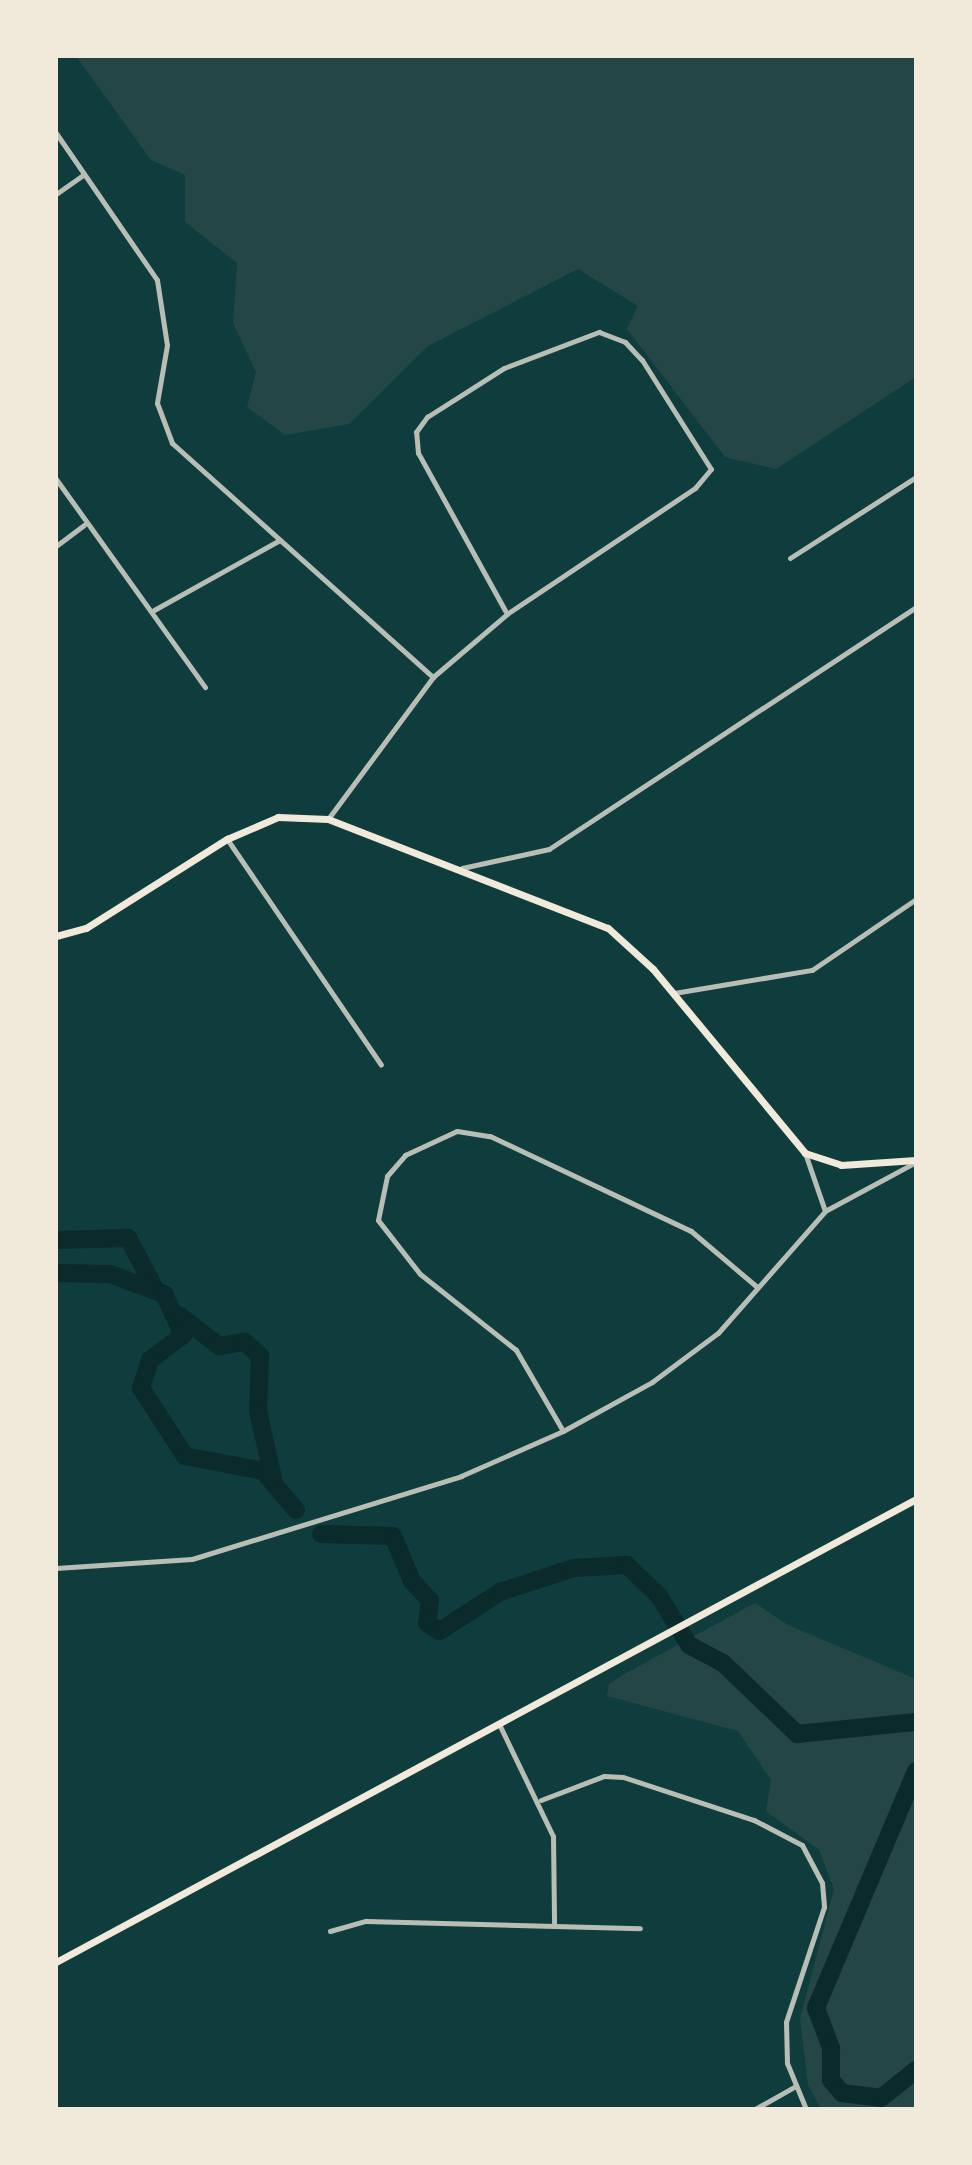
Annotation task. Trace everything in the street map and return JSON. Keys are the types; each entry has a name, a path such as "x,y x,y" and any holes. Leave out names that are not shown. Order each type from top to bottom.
{"main road":[{"path":"56,937 86,928 227,839 278,817 328,819 462,868 608,928 674,993 805,1153 841,1165 916,1161"},
{"path":"56,1962 916,1499"}],"street":[{"path":"56,133 157,280 167,345 157,403 172,443 433,677"},
{"path":"56,194 83,175"},
{"path":"328,819 433,677 507,614 695,488 711,469 642,360 614,336 587,336 504,368 427,417 416,432 418,453 507,614"},
{"path":"790,558 916,477"},
{"path":"56,479 85,525 154,610 205,687"},
{"path":"56,546 85,525"},
{"path":"154,610 280,540"},
{"path":"462,868 549,849 916,607"},
{"path":"227,839 381,1065"},
{"path":"674,993 812,970 916,899"},
{"path":"563,1431 516,1350 420,1274 378,1220 387,1176 405,1155 457,1131 490,1136 691,1231 757,1287"},
{"path":"805,1153 825,1211"},
{"path":"56,1568 192,1559 461,1476 563,1431 685,1357 757,1287 825,1211 916,1161"},
{"path":"499,1724 541,1800 553,1836 554,1923"},
{"path":"541,1800 604,1776 623,1777 754,1820 802,1845 822,1883 824,1907 786,2022 794,2087 806,2109"},
{"path":"330,1931 366,1921 554,1923 640,1928"},
{"path":"755,2109 794,2087"}],"shaded area":[{"path":"76,56 916,56 916,377 776,469 725,457 627,329 638,306 578,269 428,346 349,424 285,435 247,407 256,372 233,323 237,263 185,222 185,175 151,160"},
{"path":"755,1603 788,1625 916,1679 916,2109 821,2109 808,2085 800,2019 834,1889 819,1850 766,1811 771,1780 738,1731 607,1696 609,1684 626,1673"}],"waterway":[{"path":"56,1240 128,1238 154,1287"},
{"path":"56,1273 110,1274 164,1294 183,1335 150,1360 141,1388 185,1456 263,1471 296,1510"},
{"path":"179,1315 219,1346 245,1342 260,1356 258,1411 273,1478"},
{"path":"321,1534 393,1536 412,1581 430,1600 427,1623 440,1631 500,1592 574,1568 627,1565 659,1596 689,1645 723,1663 797,1734 916,1722"},
{"path":"916,1771 816,2008 831,2048 831,2080 842,2093 881,2098 916,2070"}]}
